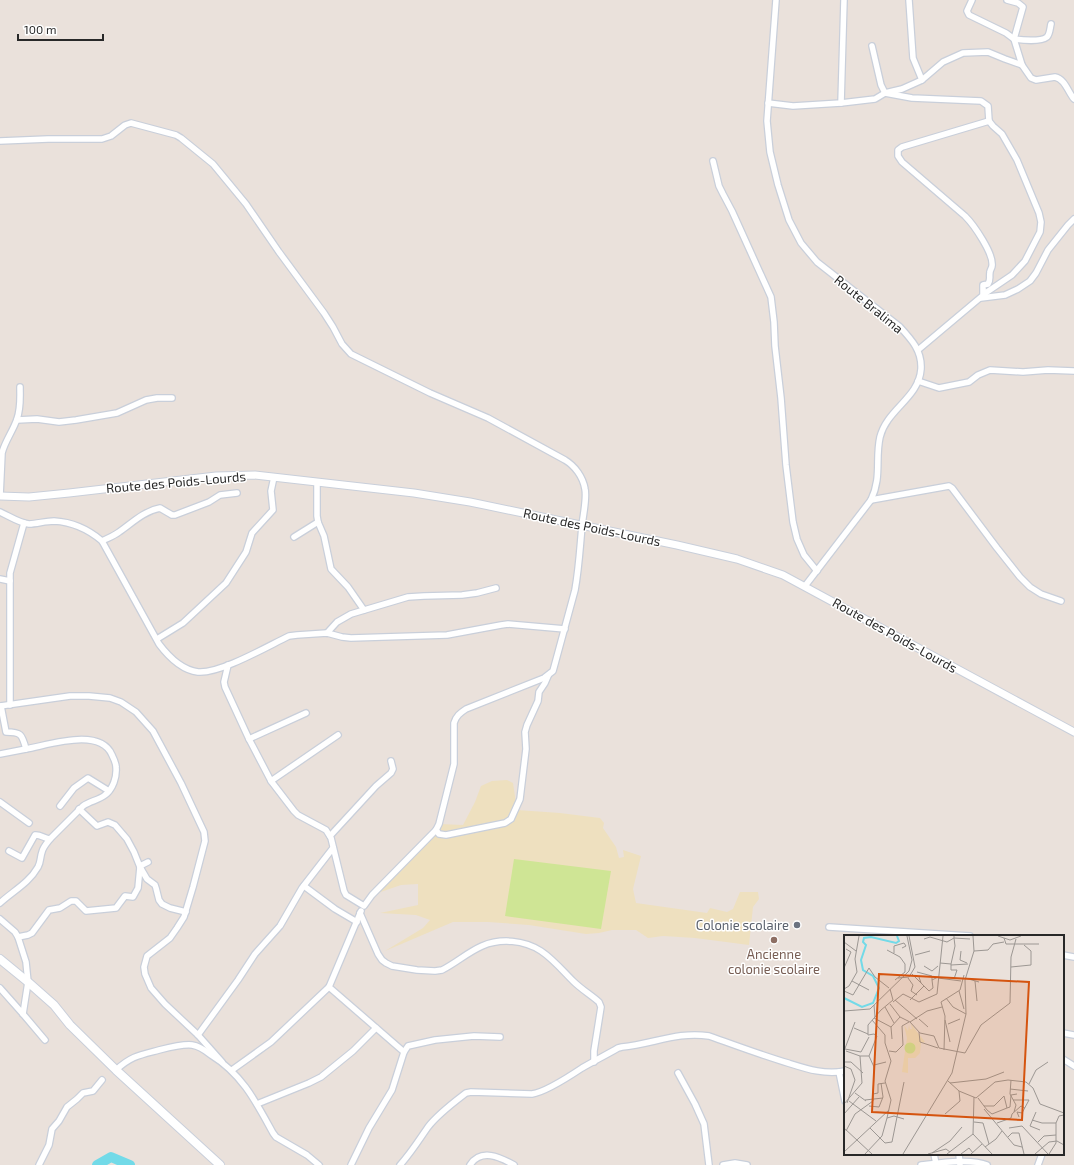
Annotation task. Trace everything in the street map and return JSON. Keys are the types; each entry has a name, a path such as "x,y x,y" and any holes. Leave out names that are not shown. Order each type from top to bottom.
{"main road":[{"path":"0,959 54,1005 70,1025 116,1070 220,1165"}],"street":[{"name":"Route Bralima","path":"776,0 767,121 770,152 789,220 801,243 817,262 900,327 911,339 918,350 921,363 916,388 891,415 880,435 878,481 871,500 805,586"},
{"path":"842,103 844,0"},
{"path":"909,0 913,58 922,80"},
{"path":"972,0 967,10 969,15 1006,33 1014,39 1035,40 1047,37 1051,24"},
{"path":"1007,0 1018,3 1023,7 1014,39 1022,65 1028,75 1034,80 1055,77 1060,79 1063,81 1074,100"},
{"path":"872,46 881,85 885,93"},
{"path":"768,103 793,106 875,99 885,93 902,89 922,80 943,62 963,53 988,52 1005,60 1022,65"},
{"path":"885,93 912,98 981,100 988,106 989,120 1002,134 1017,160 1039,213 1041,222 1040,232 1025,261 1012,275 982,297 918,350"},
{"path":"982,297 983,285 989,283 991,279 990,273 992,264 988,249 974,224 902,162 898,156 898,150 902,147 989,120"},
{"path":"0,141 102,139 111,136 125,125 131,123 176,135 213,164 246,204 324,313 347,350 403,380 488,418 571,464 577,470 585,488 586,493 576,590 553,671 544,678 466,708 458,714 454,723 454,764 439,824 436,830 372,895 364,906 329,987 271,1042 232,1070"},
{"path":"713,161 719,186 771,297 786,465 793,522 797,539 804,555 817,571"},
{"path":"982,297 1005,295 1030,281 1048,250 1074,219"},
{"path":"918,381 939,388 969,382 978,375 990,370 1023,372 1043,370 1074,371"},
{"path":"0,496 3,448 17,420 20,406 20,387"},
{"path":"17,420 37,419 59,422 76,420 117,413 146,400 172,398"},
{"name":"Route des Poids-Lourds","path":"0,496 29,496 69,493 216,476 255,475 446,498 677,545 737,559 783,575 1074,732"},
{"path":"157,639 183,623 226,582 246,552 252,533 272,510 271,491 274,477"},
{"path":"317,482 317,516 324,536 331,569 348,587 364,610"},
{"path":"871,500 949,486 1020,577 1030,587 1041,594 1061,601"},
{"path":"102,541 119,532 154,509 160,508 172,515 176,515 209,502 220,495 237,493"},
{"path":"0,512 24,523 29,524 53,521 77,525 94,534 102,541 165,652 170,658 193,671 205,672 228,665 289,636 297,635 327,633 342,637 368,638 447,635 501,625 565,629"},
{"path":"294,537 318,522"},
{"path":"10,705 11,566 24,523"},
{"path":"0,579 10,581"},
{"path":"327,633 343,617 408,597 462,595 496,588"},
{"path":"228,665 224,682 225,687 249,739 271,781 298,815 326,830 330,836 344,891 346,895 364,906"},
{"path":"436,830 439,834 446,835 505,823 511,819 520,799 526,749 525,732 538,701 539,692 546,683 548,675"},
{"path":"26,749 22,736 18,733 6,732 0,706 81,696 110,698 121,702 136,712 153,731 181,783 205,836 205,841 186,912 170,938 147,956 144,967 147,981 151,988 165,1004 198,1035 222,1062"},
{"path":"249,739 306,713"},
{"path":"271,781 338,734"},
{"path":"0,754 66,741 86,739 96,741 108,748 116,763 115,777 109,791 102,797 89,802 79,809 50,839 42,850 40,864 35,872 25,883 0,903"},
{"path":"330,836 376,786 391,773 393,769 391,761"},
{"path":"60,806 74,788 88,778 109,791"},
{"path":"0,802 29,823"},
{"path":"79,809 97,826 108,822 115,825 127,839 147,879 155,885 159,900 162,904 170,908 186,912"},
{"path":"9,851 22,858 35,835 45,839 50,839"},
{"path":"198,1035 255,954 280,926 304,886 333,848"},
{"path":"18,937 32,933 50,910 60,908 71,901 76,901 86,911 116,908 125,896 132,897 138,888 140,867 148,862"},
{"path":"304,886 335,909 356,922"},
{"path":"360,913 382,960 392,966 417,970 442,970 482,946 504,940 518,942 541,951 549,957 573,982 599,1002 600,1007 594,1062"},
{"path":"0,919 15,932 26,962 28,982 24,1014"},
{"path":"829,926 956,935"},
{"path":"1064,955 1074,957"},
{"path":"329,987 404,1052"},
{"path":"0,988 45,1040"},
{"path":"257,1104 321,1077 376,1028"},
{"path":"1064,1033 1074,1035"},
{"path":"400,1165 429,1126 468,1092 535,1093 572,1075 618,1048 651,1043 679,1035 709,1036 766,1057 810,1070 831,1073 842,1071 844,1091"},
{"path":"351,1165 369,1128 392,1090 404,1052 408,1046 435,1040 474,1036 500,1037"},
{"path":"116,1070 124,1063 138,1055 167,1048 192,1045 199,1047 232,1070 251,1094 276,1137 307,1155 319,1165"},
{"path":"1064,1060 1074,1066"},
{"path":"678,1073 704,1124 709,1165"},
{"path":"39,1165 49,1145 52,1129 59,1121 67,1107 83,1093 93,1090 102,1080"},
{"path":"470,1165 475,1159 486,1155 493,1156 514,1165"},
{"path":"934,1155 936,1164"},
{"path":"1038,1165 1042,1155"},
{"path":"921,1165 978,1162 987,1165"},
{"path":"723,1165 735,1163 747,1165"}],"sand":[{"path":"507,780 513,783 517,810 600,818 604,823 603,828 616,847 619,858 624,857 623,850 641,856 633,889 636,903 707,913 710,908 727,912 733,909 740,892 758,892 759,899 753,907 749,945 695,938 663,936 648,938 636,930 612,930 586,934 529,925 488,922 453,922 385,951 423,928 430,920 416,915 380,913 418,905 418,884 401,885 372,895 439,824 463,825 475,802 481,786 492,781"}],"green space":[{"path":"514,859 611,871 601,929 505,916"}],"waterway":[{"path":"97,1165 111,1157 130,1165"}],"place":[{"name":"Colonie scolaire","path":"797,925"},
{"name":"Ancienne colonie scolaire","path":"774,940"}]}
